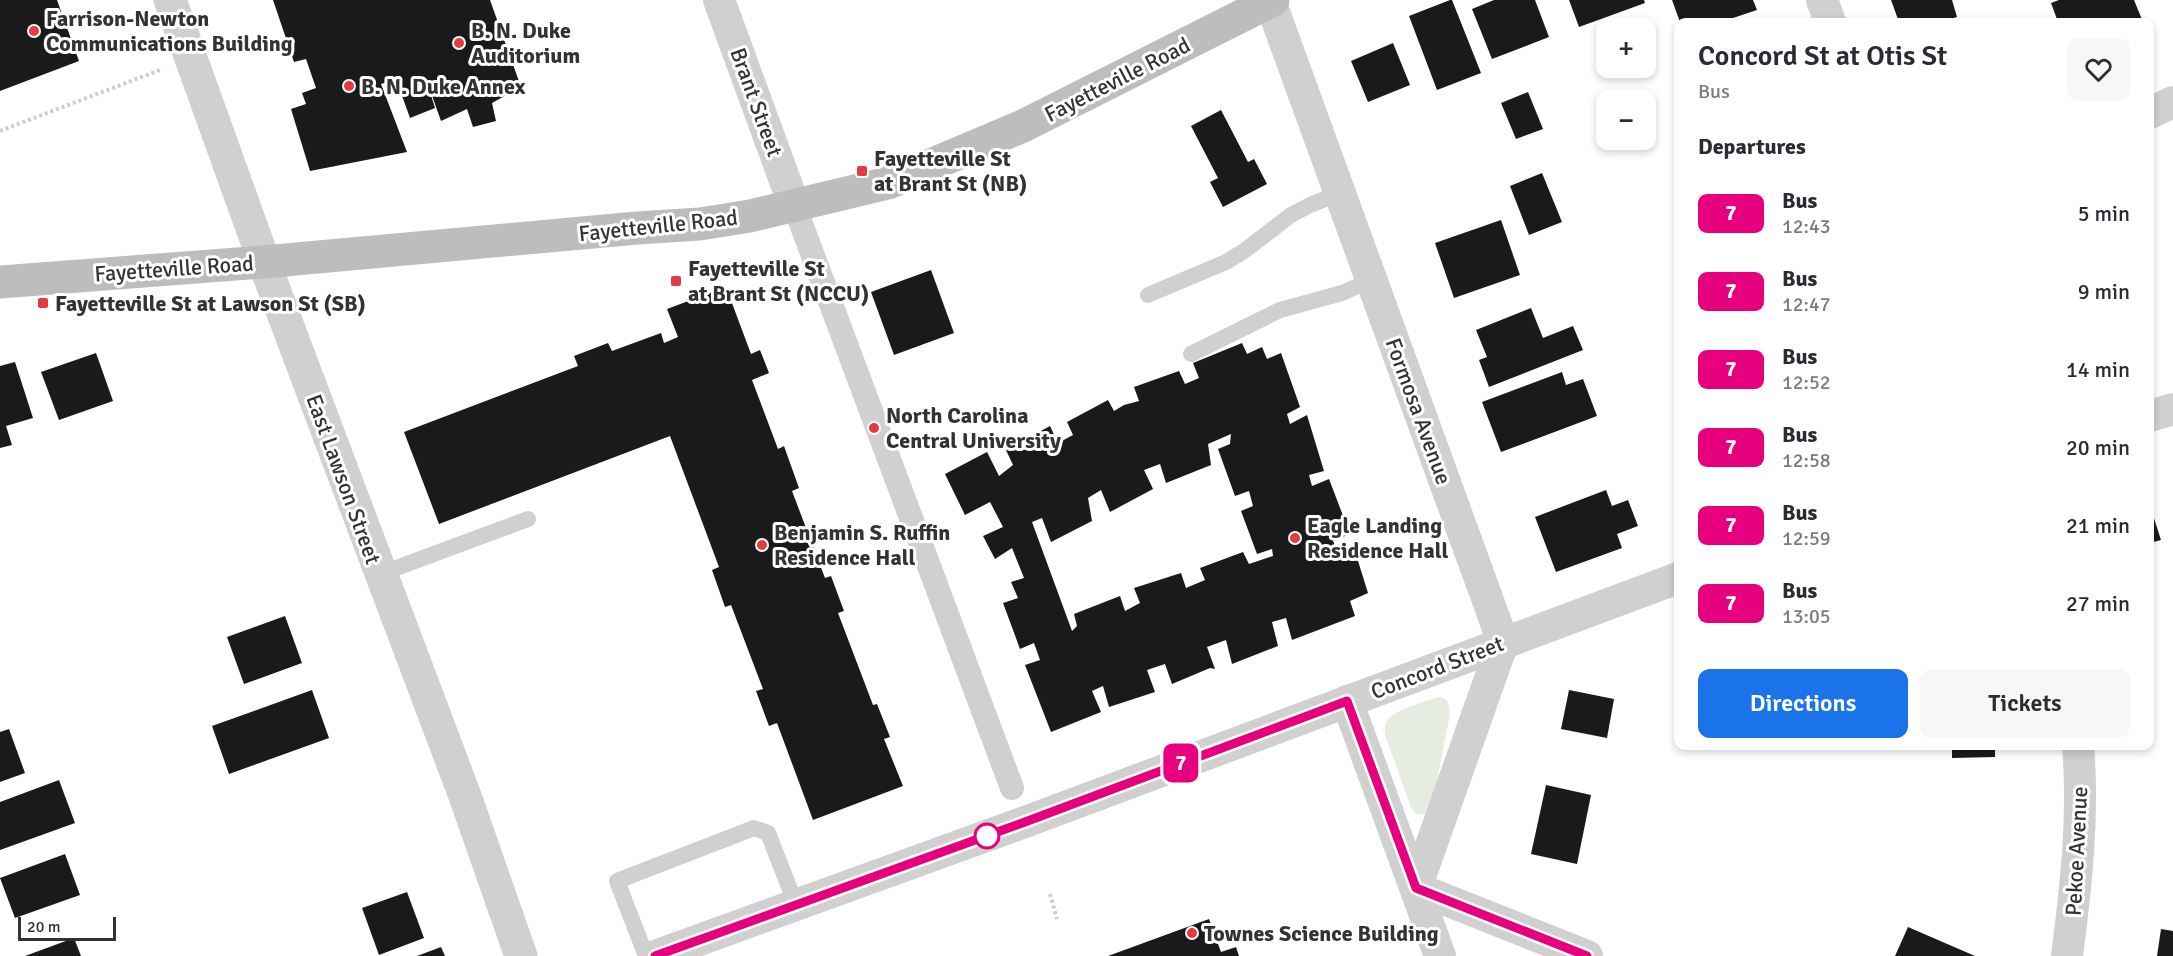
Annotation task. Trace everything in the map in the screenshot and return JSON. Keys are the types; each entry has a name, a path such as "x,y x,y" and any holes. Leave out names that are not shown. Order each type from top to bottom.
{"main road":[{"name":"Fayetteville Road","path":"0,282 700,224 750,216 888,183 1023,126 1272,1"}],"street":[{"name":"East Lawson Street","path":"170,0 263,262 465,796 521,956"},
{"name":"Brant Street","path":"718,0 794,205"},
{"path":"1822,0 1829,18"},
{"name":"Formosa Avenue","path":"1272,1 1503,642"},
{"path":"2154,111 2173,102"},
{"path":"794,205 1012,788"},
{"path":"2154,415 2173,409"},
{"name":"Concord Street","path":"655,956 1674,579"},
{"path":"1416,888 1503,642"},
{"path":"1347,701 1440,956"},
{"name":"Pekoe Avenue","path":"2067,956 2080,835 2078,750"},
{"path":"1416,888 1587,956"}],"lane":[{"path":"1148,295 1226,262 1291,215 1340,193"},
{"path":"1191,354 1280,309 1342,292 1372,280"},
{"path":"380,574 528,519"},
{"path":"646,956 617,881 754,828 768,833 796,905"}],"path":[{"path":"0,131 160,70"},
{"path":"1050,894 1058,919"}],"shaded area":[{"path":"1440,697 1448,703 1449,719 1432,806 1424,814 1419,814 1411,807 1385,735 1386,726 1390,717 1400,711"}],"building":[{"name":"Farrison-Newton Communications Building","path":"0,0 57,0 79,61 0,91"},
{"name":"B. N. Duke Annex","path":"273,0 490,0 521,87 492,103 496,121 473,127 467,109 441,121 425,76 435,108 410,118 396,79 381,84 407,152 310,171 291,109 306,104 302,93 316,88 306,59 294,62"},
{"path":"1452,0 1481,73 1437,90 1409,16"},
{"path":"1494,0 1535,0 1549,37 1492,59 1472,9"},
{"path":"1569,0 1644,0 1645,3 1604,18 1596,18 1596,21 1579,27"},
{"path":"1672,0 1753,0 1757,10 1733,18 1679,18"},
{"path":"1891,0 1952,0 1957,17 1954,18 1898,18"},
{"path":"2059,0 2134,0 2141,18 2057,18 2051,3"},
{"path":"1393,43 1410,85 1368,102 1351,61"},
{"path":"1528,92 1543,129 1516,139 1501,103"},
{"path":"1221,110 1248,162 1254,159 1267,184 1223,207 1210,182 1218,178 1191,126"},
{"path":"1542,173 1562,222 1529,235 1510,186"},
{"path":"1501,220 1520,275 1454,298 1435,243"},
{"path":"931,270 954,333 894,355 871,292"},
{"name":"Benjamin S. Ruffin Residence Hall","path":"726,287 751,354 760,350 769,373 752,380 778,449 784,446 799,488 792,491 825,578 831,576 844,611 838,613 873,705 877,704 890,737 884,739 903,786 813,820 777,723 769,726 756,691 763,689 731,605 725,607 712,570 719,567 670,436 439,524 404,432 578,366 574,356 608,343 612,351 661,333 664,343 678,337 667,309"},
{"path":"1531,308 1543,338 1573,326 1583,350 1489,387 1479,360 1487,357 1476,330"},
{"name":"Eagle Landing Residence Hall","path":"1242,343 1247,354 1262,347 1267,359 1281,353 1300,407 1287,414 1290,424 1307,415 1324,471 1309,475 1312,486 1329,479 1350,534 1333,541 1338,552 1353,545 1368,593 1350,601 1355,616 1292,640 1286,618 1272,622 1278,646 1232,664 1226,640 1207,647 1215,669 1210,668 1172,684 1165,664 1147,670 1155,692 1109,707 1103,686 1092,691 1101,712 1051,732 1025,665 1040,660 1034,643 1020,649 1003,603 1018,598 1011,582 1024,578 1012,548 995,559 983,536 1003,527 990,502 965,515 945,474 987,452 999,476 1013,465 1006,450 1050,426 1058,443 1073,435 1067,422 1108,400 1114,411 1124,405 1139,401 1134,387 1179,371 1185,384 1199,378 1193,363","holes":["1231,434 1230,444 1218,449 1235,496 1249,491 1253,506 1241,511 1257,554 1272,549 1273,556 1249,564 1243,552 1200,568 1205,580 1186,588 1181,573 1134,588 1140,603 1125,611 1120,596 1074,614 1077,626 1072,631 1032,522 1042,518 1051,542 1092,521 1088,498 1101,490 1110,512 1153,489 1144,470 1160,464 1166,483 1211,465 1208,444"]},
{"path":"96,353 113,401 59,420 41,372"},
{"path":"15,362 33,418 6,426 12,445 0,448 0,366"},
{"path":"1562,372 1566,385 1583,379 1597,416 1501,452 1482,402"},
{"path":"1606,490 1612,506 1628,500 1638,526 1617,534 1622,548 1556,572 1535,517"},
{"path":"2154,518 2161,540 2154,542"},
{"path":"285,616 302,663 244,684 227,637"},
{"path":"312,690 329,738 229,774 212,726"},
{"path":"1569,690 1614,699 1607,738 1561,729"},
{"path":"9,729 25,773 0,782 0,732"},
{"path":"1952,750 1995,750 1995,757 1952,758"},
{"path":"59,780 75,823 0,850 0,802"},
{"path":"1546,785 1591,795 1577,864 1531,854"},
{"path":"65,854 80,895 15,918 0,878"},
{"path":"407,892 424,938 379,955 362,908"},
{"name":"Townes Science Building","path":"1209,919 1221,952 1236,947 1239,956 1108,956"},
{"path":"1908,927 1975,956 1895,956"},
{"path":"2161,929 2173,931 2173,956 2157,956"},
{"path":"74,938 81,956 25,956"},
{"path":"441,947 445,956 417,956"}],"bus line":[{"name":"7","path":"655,956 1025,822 1347,701 1416,888 1587,956"}],"place":[{"name":"Farrison-Newton Communications Building","path":"34,31"},
{"name":"B. N. Duke Auditorium","path":"459,43"},
{"name":"B. N. Duke Annex","path":"349,86"},
{"name":"Fayetteville St at Brant St (NB)","path":"862,171"},
{"name":"Fayetteville St at Brant St (NCCU)","path":"676,281"},
{"name":"Fayetteville St at Lawson St (SB)","path":"43,303"},
{"name":"North Carolina Central University","path":"874,428"},
{"name":"Eagle Landing Residence Hall","path":"1295,538"},
{"name":"Benjamin S. Ruffin Residence Hall","path":"762,545"},
{"name":"Townes Science Building","path":"1192,933"}]}
